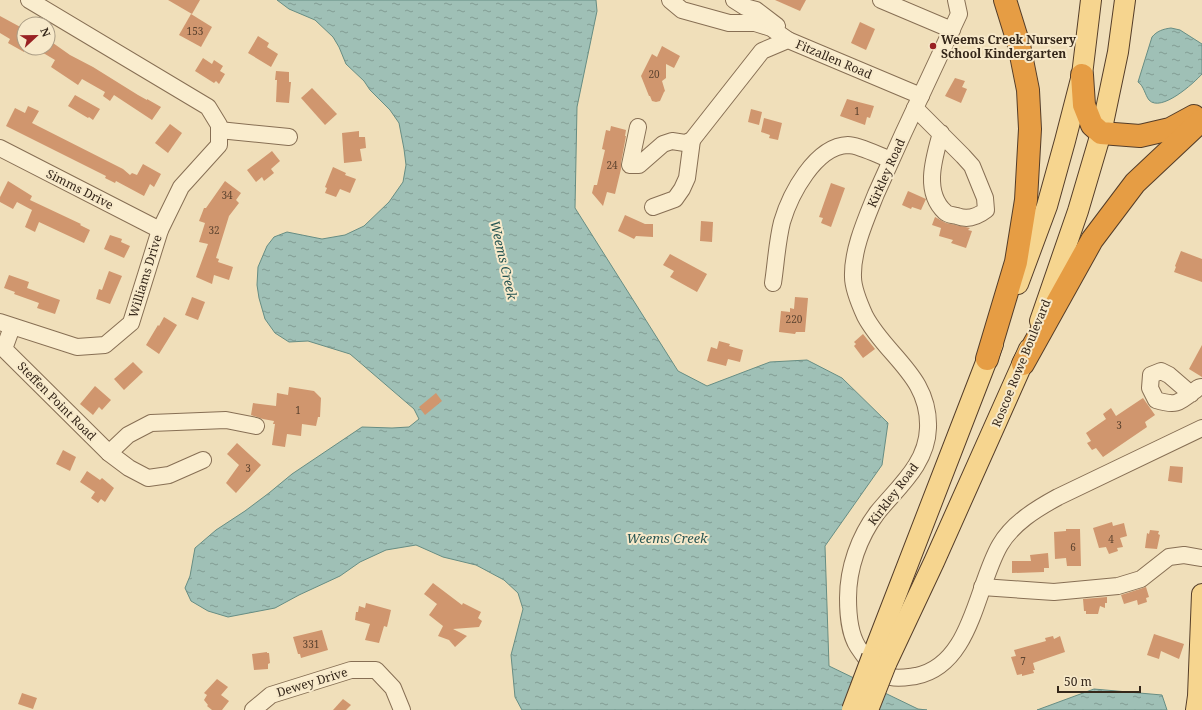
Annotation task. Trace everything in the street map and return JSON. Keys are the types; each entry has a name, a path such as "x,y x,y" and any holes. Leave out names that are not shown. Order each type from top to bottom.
{"highway":[{"path":"987,359 1016,262 1026,200 1030,129 1028,90 1019,46 1005,0"},
{"path":"1082,75 1084,105 1092,124 1101,133 1140,136 1170,129 1202,112"},
{"path":"1023,364 1092,240 1135,183 1202,120"}],"main road":[{"name":"Roscoe Rowe Boulevard","path":"868,710 879,660 987,359 1026,265 1047,206 1082,75 1091,0"},
{"name":"Roscoe Rowe Boulevard","path":"852,710 934,562 1023,364 1043,312 1078,212 1101,133 1118,52 1125,0"},
{"path":"1199,701 1202,594"}],"street":[{"path":"29,0 208,107 219,125 219,130 289,137"},
{"path":"670,0 682,10 729,23 756,23 771,28 788,40"},
{"path":"734,0 745,7 756,10 777,26"},
{"path":"760,0 788,40"},
{"path":"881,0 952,30"},
{"name":"Kirkley Road","path":"956,0 959,14 863,224 856,252 853,278 865,315 876,332 914,377 921,389 927,405 928,427 923,450 917,464 908,478 878,513 868,528 859,546 851,568 848,586 849,624 855,642 865,658 877,670 892,677 907,678 926,674 942,663 956,650 970,622 991,562 1000,544 1011,529 1040,507 1202,428"},
{"name":"Fitzallen Road","path":"692,140 762,51 788,40 918,102"},
{"path":"918,102 941,133 972,166 985,198 986,210 978,216 961,218 946,213 935,198 931,178 934,157 941,133"},
{"path":"638,127 630,165 639,165 663,144 672,141 685,143 692,140"},
{"name":"Williams Drive","path":"6,324 77,347 105,345 131,323 160,230 181,187 219,145 219,130"},
{"path":"653,206 675,199 682,189 687,178 692,140"},
{"path":"773,283 783,221 792,196 817,159 833,148 849,145 891,160"},
{"name":"Simms Drive","path":"0,148 160,230"},
{"name":"Steffen Point Road","path":"6,324 4,349 108,453 129,468 148,478 169,475 203,460"},
{"path":"108,453 128,435 152,423 226,420 256,426"},
{"path":"982,587 1054,592 1118,586 1141,579 1169,557 1184,555 1202,558"},
{"name":"Dewey Drive","path":"253,710 271,695 351,670 376,670 393,688 402,710"}],"water":[{"name":"Weems Creek","path":"277,0 596,0 597,11 577,107 575,208 678,371 707,386 770,362 807,360 842,378 888,423 882,465 825,546 829,666 918,709 927,710 522,710 515,697 511,655 523,609 518,593 504,580 476,565 443,557 416,545 386,550 360,562 340,576 275,608 228,617 208,611 191,601 185,588 190,576 195,548 216,530 245,511 292,474 362,427 409,427 419,419 414,409 350,354 308,341 289,342 275,333 265,319 257,285 258,267 267,246 274,237 287,232 322,239 345,235 364,226 389,202 403,182 406,165 399,123 390,110 370,90 364,81 346,64 333,37 315,20 289,9"},
{"path":"1171,28 1180,30 1202,44 1202,74 1185,90 1169,100 1161,103 1154,103 1149,100 1142,86 1138,82 1152,37 1160,31"},
{"path":"1094,689 1162,695 1167,710 1037,710"}],"building":[{"path":"168,0 200,0 192,14"},
{"path":"775,0 806,0 800,11"},
{"path":"191,14 212,27 201,47 179,35"},
{"path":"0,16 16,25 16,48 8,43 10,39 0,33"},
{"path":"860,22 875,29 866,50 851,43"},
{"path":"258,36 269,43 267,47 278,54 271,67 248,53"},
{"path":"56,45 70,55 161,107 152,120 114,95 110,101 103,96 105,92 82,79 78,85 51,67 55,60 48,56 56,56"},
{"path":"662,46 680,56 674,68 666,64 666,78 662,81 665,91 660,101 656,102 652,101 649,96 641,76 652,54 657,57"},
{"path":"203,58 212,64 214,60 223,66 220,71 225,74 219,84 216,81 214,83 195,71"},
{"path":"276,71 289,72 289,82 291,82 289,103 276,102"},
{"path":"955,78 965,81 962,87 967,89 961,103 945,96"},
{"path":"312,88 337,114 325,125 301,98"},
{"path":"75,95 100,109 93,120 68,106"},
{"path":"847,99 874,106 870,118 867,117 865,125 840,116"},
{"path":"28,106 39,111 32,123 123,169 130,175 132,173 137,175 143,164 161,174 154,187 150,184 144,196 116,181 115,183 105,178 106,176 6,126 15,108 25,113"},
{"path":"751,109 762,112 759,125 748,122"},
{"path":"764,118 782,123 778,140 769,138 770,135 761,132"},
{"path":"170,124 182,133 168,153 155,143"},
{"path":"611,126 626,130 626,136 621,169 615,194 607,192 603,206 592,193 594,185 597,185 605,150 602,149 606,130 610,131"},
{"path":"359,131 359,137 365,137 366,148 360,149 362,161 344,163 342,133"},
{"path":"272,151 280,161 271,169 274,173 264,181 262,177 256,182 247,170"},
{"path":"333,167 346,173 345,175 356,179 350,193 340,189 336,197 325,193 327,188 325,187"},
{"path":"8,181 32,196 30,200 81,224 80,225 90,230 84,243 39,222 35,232 25,227 32,210 17,202 13,209 0,202 0,197"},
{"path":"225,181 241,193 236,200 239,203 229,216 216,258 219,259 218,262 233,267 229,280 214,275 212,284 196,277 208,244 199,242 205,223 199,221 204,208 206,208"},
{"path":"831,183 845,188 831,227 821,223 823,218 819,217"},
{"path":"908,191 926,199 921,210 912,207 911,209 902,205"},
{"path":"625,215 645,224 653,224 653,237 636,236 634,239 618,231"},
{"path":"935,217 946,223 970,228 968,230 972,231 966,248 951,243 953,240 939,236 941,228 932,225"},
{"path":"701,221 713,222 712,242 700,241"},
{"path":"110,235 122,239 121,242 130,246 124,258 104,249"},
{"path":"1181,251 1202,259 1202,282 1174,272"},
{"path":"670,254 707,274 697,292 670,277 674,271 663,265"},
{"path":"109,271 122,276 110,304 96,299 99,289 102,290"},
{"path":"9,275 29,282 27,288 60,300 55,314 37,308 39,303 14,294 15,292 4,288"},
{"path":"192,297 205,302 198,320 185,315"},
{"path":"795,297 808,298 805,332 796,332 795,334 779,332 781,311 790,312 790,308 794,309"},
{"path":"164,317 177,325 159,354 146,345"},
{"path":"863,334 875,349 863,358 854,346 856,344 854,342"},
{"path":"719,341 743,350 740,362 728,359 726,366 707,361 711,347 717,349"},
{"path":"1202,345 1202,377 1189,369"},
{"path":"133,362 143,372 124,390 114,379"},
{"path":"95,386 111,400 102,410 99,407 93,415 80,404"},
{"path":"289,387 314,391 321,398 320,417 318,417 316,426 302,424 301,436 287,434 285,447 272,445 275,424 273,424 274,421 251,415 253,403 276,406 277,393 288,395"},
{"path":"436,393 442,401 425,415 419,407"},
{"path":"1143,398 1155,415 1145,422 1147,427 1103,457 1096,448 1092,450 1087,443 1091,441 1086,433 1106,419 1103,414 1111,408 1116,416"},
{"path":"237,443 261,465 236,493 226,483 239,465 227,454"},
{"path":"63,450 76,457 70,471 56,464"},
{"path":"1170,466 1183,467 1182,483 1168,481"},
{"path":"87,471 100,480 102,478 114,488 105,502 101,499 98,503 91,498 95,492 80,482"},
{"path":"1112,522 1113,526 1124,523 1127,536 1120,538 1123,547 1117,548 1118,551 1109,554 1106,547 1099,548 1093,528"},
{"path":"1066,529 1080,529 1081,566 1067,566 1066,558 1055,559 1054,532 1066,531"},
{"path":"1150,530 1159,531 1158,534 1160,535 1157,549 1145,548 1147,533 1149,534"},
{"path":"1048,553 1049,568 1044,568 1044,572 1012,573 1012,561 1031,561 1030,555"},
{"path":"433,583 462,605 463,603 481,612 478,618 482,621 479,627 453,629 467,636 455,647 449,640 438,636 443,626 429,615 437,604 424,594"},
{"path":"1146,587 1149,597 1146,598 1147,602 1138,605 1137,600 1124,604 1121,595"},
{"path":"1107,597 1105,608 1100,606 1098,614 1086,614 1086,611 1084,611 1083,599"},
{"path":"366,603 391,610 387,627 384,626 379,643 365,640 370,624 355,620 356,612 358,612 359,606 365,608"},
{"path":"322,630 328,650 301,658 300,654 298,654 293,637"},
{"path":"1154,634 1184,644 1179,659 1161,651 1159,659 1147,655"},
{"path":"1053,636 1054,639 1060,636 1065,652 1033,663 1035,670 1033,670 1034,673 1022,676 1022,674 1017,675 1011,657 1016,656 1014,650 1046,641 1045,638"},
{"path":"269,653 270,663 268,664 268,669 254,670 252,654"},
{"path":"217,679 228,687 221,695 229,701 222,710 212,710 207,706 208,705 204,700 207,695 204,693"},
{"path":"22,693 37,698 33,709 18,704"},
{"path":"343,699 351,705 346,710 333,710"}],"place":[{"name":"Weems Creek Nursery School Kindergarten","path":"933,46"}]}
